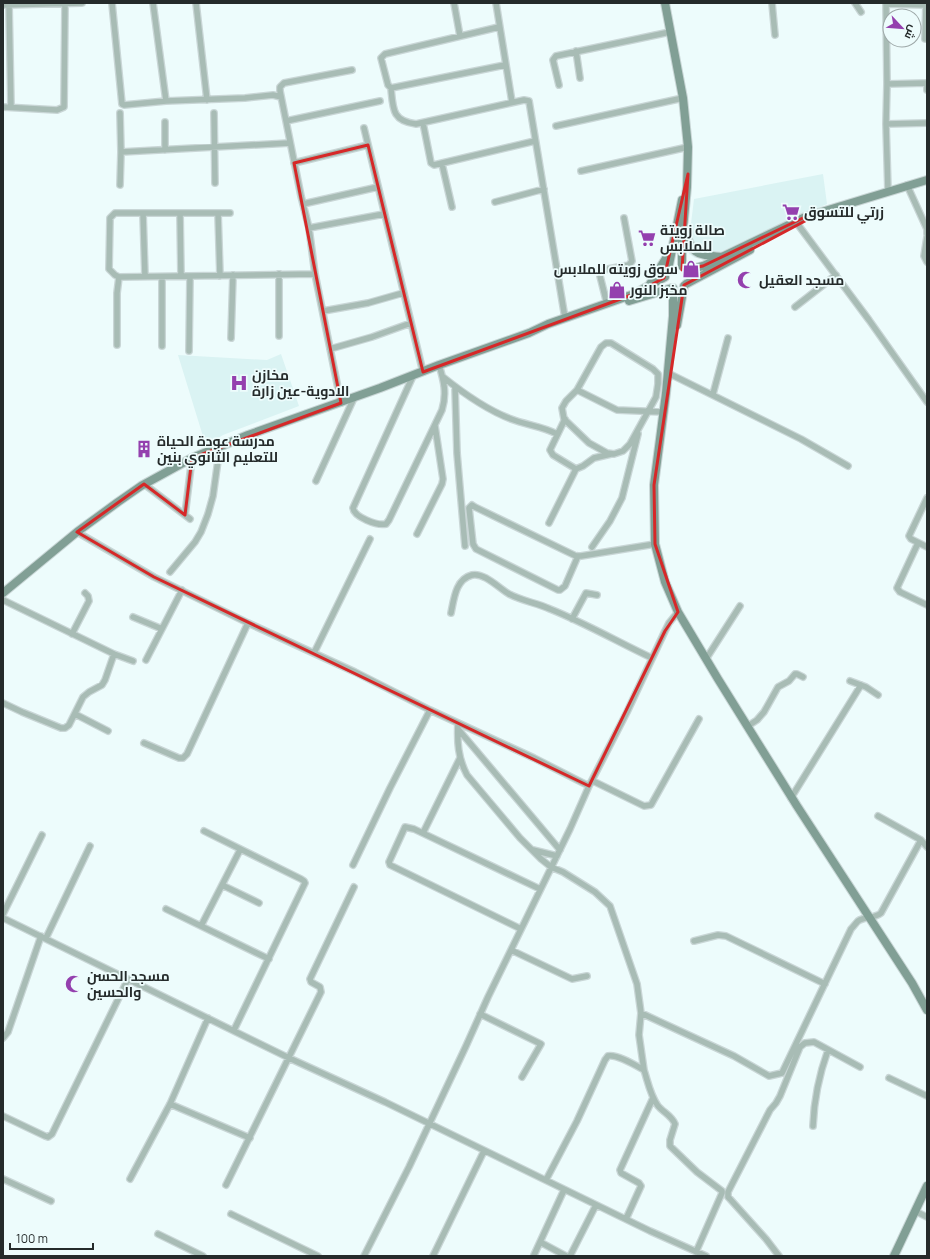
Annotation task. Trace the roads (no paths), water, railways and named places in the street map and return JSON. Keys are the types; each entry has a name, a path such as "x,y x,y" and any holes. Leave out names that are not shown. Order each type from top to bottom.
{"main road":[{"path":"665,3 683,98 688,147 688,174 681,253 684,268 689,276 685,285 678,314 663,412 654,485 655,544 665,582 678,612 792,798 927,1010"},
{"path":"688,174 667,273 668,285 673,288 679,289 724,263 810,221 820,213"},
{"path":"3,593 77,532 144,484 192,458 220,446 354,398 529,333 565,318 634,294 648,287 676,265 684,268 698,268 805,217 927,180"},
{"path":"684,227 691,247 695,252 702,255 722,257"},
{"path":"648,287 674,242"},
{"path":"529,333 549,330 636,299 673,288"},
{"path":"666,393 673,316 673,288"},
{"path":"896,1255 927,1186"}],"street":[{"path":"112,3 122,104 136,105 166,101 207,100 273,95 281,97"},
{"path":"154,3 166,101"},
{"path":"196,3 207,100"},
{"path":"454,3 460,36"},
{"path":"496,3 512,102"},
{"path":"772,3 775,35"},
{"path":"854,3 861,12"},
{"path":"888,191 886,124 886,3 927,5 925,39"},
{"path":"11,107 6,5 82,4"},
{"path":"3,107 57,110 64,107 65,5"},
{"path":"500,27 383,54 382,58 388,85 391,88 393,108 399,119 405,123 416,124 512,102 524,100 529,101 565,318"},
{"path":"559,85 553,60 555,57 576,51 670,32"},
{"path":"576,51 580,78"},
{"path":"391,88 505,65"},
{"path":"340,403 309,228 294,163 280,87 284,83 352,70"},
{"path":"887,84 927,83 927,90"},
{"path":"556,126 683,98"},
{"path":"286,121 380,101"},
{"path":"214,113 215,183"},
{"path":"120,114 120,185"},
{"path":"165,122 165,150"},
{"path":"423,123 431,163 434,165 536,141"},
{"path":"886,124 927,123"},
{"path":"364,128 422,372"},
{"path":"121,152 290,143"},
{"path":"294,163 368,145"},
{"path":"581,171 688,147"},
{"path":"442,164 452,207"},
{"path":"907,185 927,229 927,234"},
{"path":"303,204 378,186"},
{"path":"495,202 544,190"},
{"path":"230,212 115,213 110,218 109,269 114,275 119,277 316,274"},
{"path":"143,213 145,276"},
{"path":"180,213 181,276"},
{"path":"218,213 220,276"},
{"path":"309,228 384,214"},
{"path":"607,304 600,272 629,264 632,261 624,218"},
{"path":"799,226 927,402"},
{"path":"927,238 924,256 927,262"},
{"path":"279,274 279,336"},
{"path":"231,338 233,275"},
{"path":"795,307 836,275"},
{"path":"189,351 190,276"},
{"path":"117,345 117,293 119,277"},
{"path":"162,277 162,346"},
{"path":"323,311 368,303 403,293"},
{"path":"330,349 372,337 411,323"},
{"path":"713,394 728,338"},
{"path":"549,523 576,469 594,458 614,454 623,451 630,444 656,397 658,374 654,368 611,343 606,343 601,347 577,390 566,401 562,408 565,419 589,443 607,453 612,454"},
{"path":"413,376 353,508 353,511 356,514 376,524 386,524 389,520 442,410 446,400 440,365"},
{"path":"670,374 801,439 848,466"},
{"path":"443,377 455,387 499,414 515,421 546,429 558,434"},
{"path":"455,387 457,453 465,546"},
{"path":"577,390 617,410 663,412"},
{"path":"316,481 354,398"},
{"path":"565,419 550,450 556,457 576,469"},
{"path":"417,534 442,484 443,479 434,426"},
{"path":"592,547 610,521 622,498 640,426"},
{"path":"170,572 195,542 201,532 213,496 220,446"},
{"path":"144,484 188,517 192,458"},
{"path":"927,498 909,533 911,539 927,547"},
{"path":"578,556 564,586 558,590 476,549 473,544 470,508 475,506 533,536 578,556 655,544"},
{"path":"77,532 154,577 355,672 458,726 644,806 651,805 699,719"},
{"path":"314,653 370,539"},
{"path":"918,543 897,588 900,592 927,605"},
{"path":"451,613 458,588 462,580 477,575 494,583 510,595 572,619 652,658"},
{"path":"146,660 182,590"},
{"path":"72,634 88,601 88,596 85,593"},
{"path":"572,619 586,593 597,595"},
{"path":"3,600 114,654 133,660"},
{"path":"706,659 740,606"},
{"path":"364,1256 409,1167 480,1014 669,623 678,612"},
{"path":"133,617 162,629"},
{"path":"144,743 178,758 183,758 187,754 248,622"},
{"path":"3,703 61,728 65,728 69,725 83,697 102,685 114,654"},
{"path":"748,726 758,720 780,686 789,682 795,674 803,677"},
{"path":"850,681 861,684 871,689 878,695"},
{"path":"792,798 861,684"},
{"path":"353,865 430,710"},
{"path":"75,714 108,730"},
{"path":"458,726 457,744 460,758 467,775 520,838 551,866 595,892 610,906 637,984 641,1013 639,1035 644,1070 653,1098 659,1107 674,1120 675,1124 670,1140 670,1146 697,1172 722,1190 696,1252"},
{"path":"458,726 560,850"},
{"path":"423,833 460,758"},
{"path":"878,816 921,840 927,847"},
{"path":"521,929 390,865 389,862 405,827 423,833 540,889"},
{"path":"204,831 304,881 304,885 234,1030"},
{"path":"3,914 42,834"},
{"path":"641,1013 734,1056 771,1076 781,1073 851,929 858,921 864,918 877,916 881,913 921,840"},
{"path":"3,1038 8,1032 43,937 90,846"},
{"path":"201,926 240,850"},
{"path":"532,850 557,856"},
{"path":"222,884 259,903"},
{"path":"226,1185 321,992 320,987 311,982 310,979 354,887"},
{"path":"166,909 269,959"},
{"path":"3,918 289,1058 430,1123 564,1190 706,1256"},
{"path":"694,941 718,935 726,936 824,984"},
{"path":"511,950 572,979 587,976"},
{"path":"3,1116 45,1136 48,1137 52,1134 128,979"},
{"path":"480,1014 541,1044 522,1077"},
{"path":"130,1179 170,1104 208,1018"},
{"path":"779,1256 728,1197 728,1192 770,1110 777,1102 800,1047 805,1043 814,1042 860,1067"},
{"path":"813,1126 814,1105 818,1079 828,1050"},
{"path":"546,1180 577,1121 608,1056 612,1055 644,1070"},
{"path":"888,1078 927,1096"},
{"path":"626,1219 641,1186 639,1183 621,1173 620,1170 653,1098"},
{"path":"170,1104 250,1138"},
{"path":"433,1256 484,1151"},
{"path":"3,1178 51,1201"},
{"path":"534,1255 564,1190"},
{"path":"570,1256 596,1205"},
{"path":"915,1211 927,1218"},
{"path":"231,1214 318,1256"},
{"path":"158,1234 203,1256"},
{"path":"540,1242 566,1256"}],"place":[{"name":"زرتي للتسوق","path":"791,212"},
{"name":"صالة زويتة للملابس","path":"647,238"},
{"name":"سوق زويته للملابس","path":"691,269"},
{"name":"مسجد العقيل","path":"746,280"},
{"name":"مخبز النور","path":"617,290"},
{"name":"مخازن الادوية-عين زارة","path":"239,383"},
{"name":"مدرسة عودة الحياة للتعليم الثانوي بنين","path":"144,449"},
{"name":"مسجد الحسن والحسين","path":"74,984"}]}
